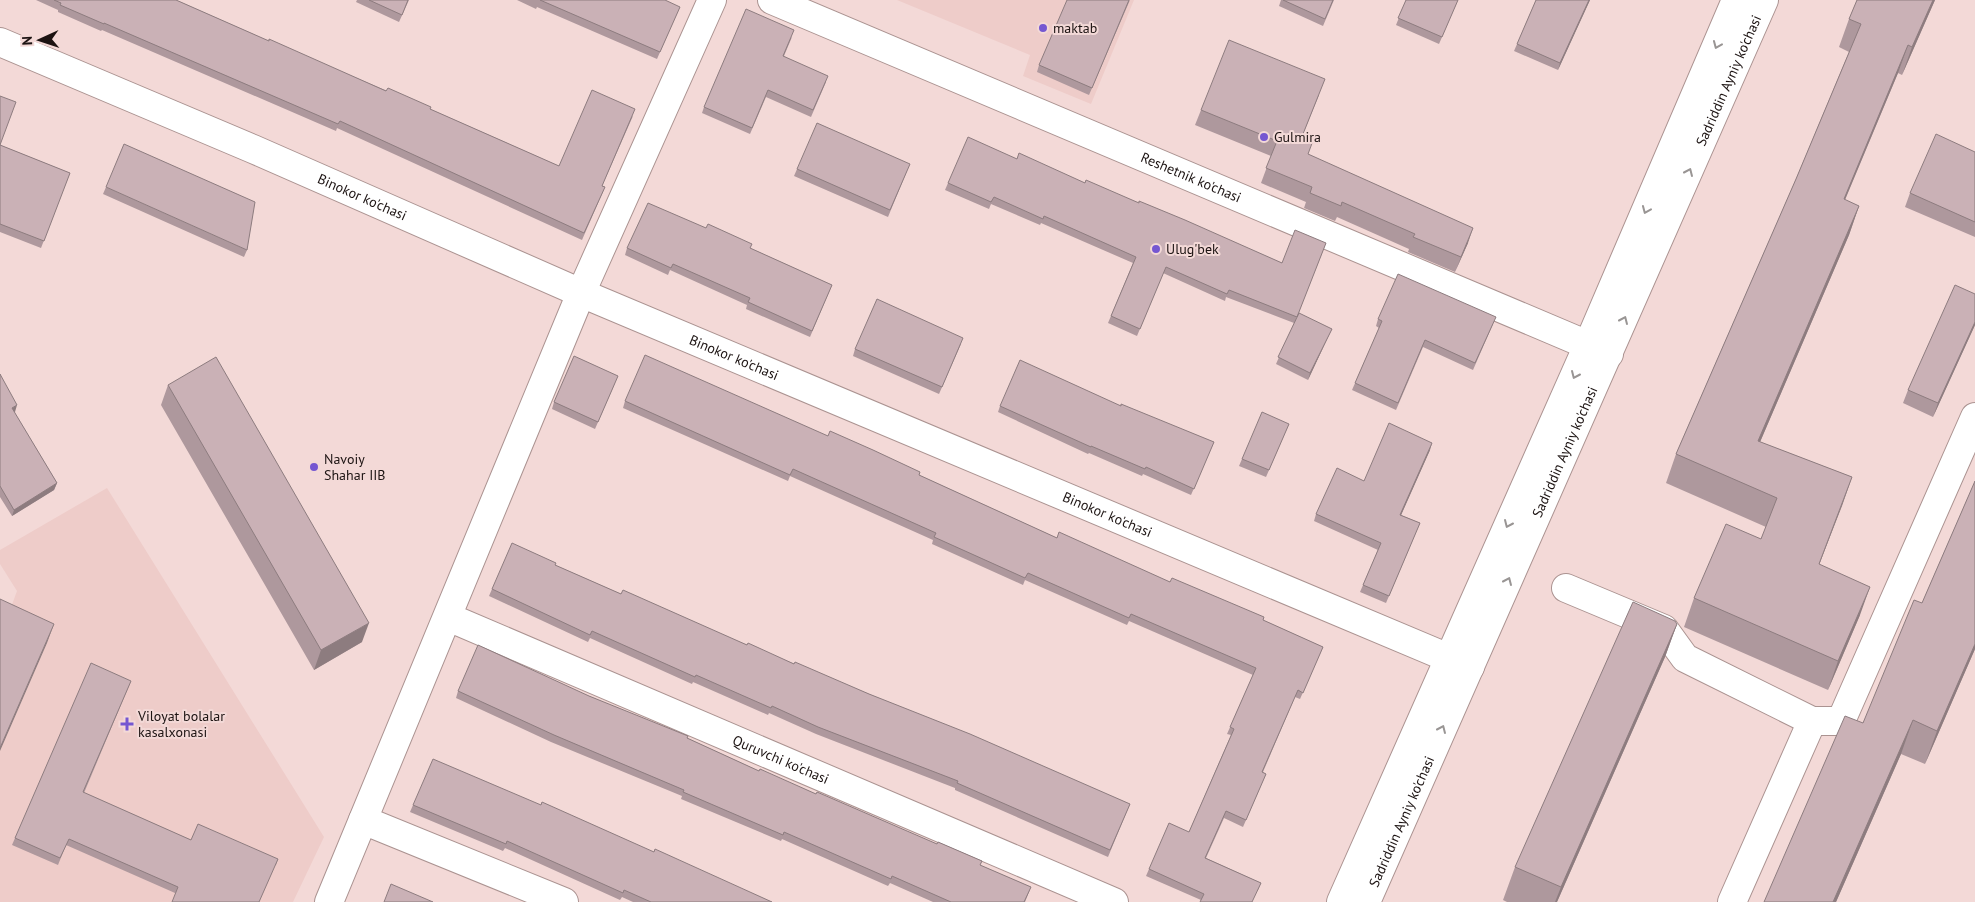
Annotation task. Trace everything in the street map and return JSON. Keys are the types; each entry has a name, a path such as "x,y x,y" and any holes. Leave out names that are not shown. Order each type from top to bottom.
{"street":[{"path":"329,902 581,293 712,0"},
{"name":"Reshetnik ko'chasi","path":"772,0 1599,349"},
{"name":"Sadriddin Ayniy ko'chasi","path":"1599,349 1736,0"},
{"name":"Sadriddin Ayniy ko'chasi","path":"1341,902 1459,663 1599,349 1764,0"},
{"name":"Binokor ko'chasi","path":"0,42 253,149 581,293 1459,663"},
{"path":"1566,588 1664,629 1685,658 1812,721 1841,721 1975,417"},
{"name":"Quruvchi ko'chasi","path":"448,616 1101,899"},
{"name":"Sadriddin Ayniy ko'chasi","path":"1366,902 1459,663"},
{"path":"1732,902 1812,721"},
{"path":"363,820 564,902"}],"shaded area":[{"name":"maktab","path":"897,0 1134,0 1091,104 1023,76 1030,55"},
{"name":"Viloyat bolalar kasalxonasi","path":"107,488 324,837 293,902 0,902 0,607 10,610 17,591 0,564 0,550"}],"building":[{"path":"54,0 176,0 386,91 388,88 431,107 430,109 559,166 592,90 635,109 602,186 605,187 584,233 340,121 338,124 60,5 61,3"},
{"path":"369,0 408,0 402,15"},
{"path":"540,0 665,0 680,7 660,52"},
{"path":"1067,0 1129,0 1092,88 1039,65"},
{"path":"1283,0 1333,0 1325,19"},
{"path":"1406,0 1458,0 1442,37 1398,18"},
{"path":"1536,0 1589,0 1560,63 1517,44"},
{"path":"1857,0 1933,0 1912,47 1908,45 1844,199 1859,206 1758,441 1852,477 1819,564 1870,587 1838,661 1694,598 1726,524 1761,539 1777,498 1676,454 1796,179 1861,24 1849,19"},
{"path":"746,9 794,30 783,56 828,76 813,110 768,90 752,128 704,107"},
{"path":"1229,40 1325,79 1303,134 1314,138 1308,154 1473,228 1461,257 1413,237 1415,234 1342,202 1341,206 1310,193 1312,187 1266,168 1277,141 1201,110"},
{"path":"0,96 16,102 0,145"},
{"path":"817,123 910,164 890,210 797,169"},
{"path":"1936,134 1975,152 1975,222 1910,193"},
{"path":"968,137 1017,159 1019,153 1085,183 1086,180 1139,203 1139,201 1282,263 1295,230 1326,243 1297,317 1229,290 1227,294 1166,267 1140,329 1111,316 1136,257 1044,216 1043,219 994,197 991,202 948,183"},
{"path":"124,144 255,202 247,250 106,187"},
{"path":"0,145 70,173 44,241 0,224"},
{"path":"648,203 706,228 708,224 752,244 750,248 832,285 812,331 748,302 750,298 673,264 671,268 627,248"},
{"path":"1398,274 1496,317 1475,363 1425,340 1398,403 1355,383 1382,321 1378,319"},
{"path":"1955,285 1975,294 1975,322 1938,403 1908,390"},
{"path":"877,299 963,338 942,387 855,349"},
{"path":"1299,313 1332,329 1310,373 1278,357"},
{"path":"645,355 828,436 830,431 873,450 920,472 919,475 1057,538 1059,532 1170,582 1172,578 1264,617 1263,620 1323,647 1303,693 1298,690 1262,772 1266,774 1246,820 1226,811 1205,858 1261,883 1252,902 1200,902 1204,894 1149,869 1169,823 1189,832 1234,729 1230,727 1256,668 1131,614 1129,618 1028,573 1025,578 934,537 936,533 793,469 790,475 625,401"},
{"path":"574,356 618,376 598,422 554,402"},
{"path":"216,357 369,623 321,650 168,385"},
{"path":"1020,360 1121,406 1121,404 1214,442 1194,489 1146,467 1145,469 1091,447 1000,406"},
{"path":"0,374 17,405 12,408 57,483 14,510 0,486"},
{"path":"1262,412 1289,424 1269,470 1242,459"},
{"path":"1389,423 1432,443 1400,515 1420,523 1389,596 1363,585 1381,543 1316,514 1337,468 1364,481"},
{"path":"1975,481 1975,644 1937,731 1913,720 1833,902 1764,902 1845,716 1863,723 1914,600 1922,603"},
{"path":"512,543 556,563 555,565 621,594 623,590 747,645 748,643 794,664 795,662 970,734 1130,804 1110,850 957,783 958,781 818,727 772,706 771,708 696,675 695,677 592,631 590,635 492,589"},
{"path":"0,599 54,624 0,748"},
{"path":"1633,602 1675,621 1677,624 1561,887 1515,867"},
{"path":"478,645 589,696 688,736 687,738 759,771 760,769 816,794 817,792 937,844 938,842 982,861 980,865 1031,887 1024,902 951,902 892,876 891,879 784,832 783,835 683,792 684,790 554,735 458,691"},
{"path":"91,663 131,681 83,792 191,840 198,824 278,859 259,902 172,902 178,887 69,839 60,858 15,838"},
{"path":"433,759 541,805 542,802 654,852 655,849 772,902 651,902 624,890 623,893 507,841 506,844 413,805"},
{"path":"391,884 433,902 384,902"}],"place":[{"name":"maktab","path":"1043,28"},
{"name":"Gulmira","path":"1264,137"},
{"name":"Ulug'bek","path":"1156,249"},
{"name":"Navoiy Shahar IIB","path":"314,467"},
{"name":"Viloyat bolalar kasalxonasi","path":"127,724"}]}
